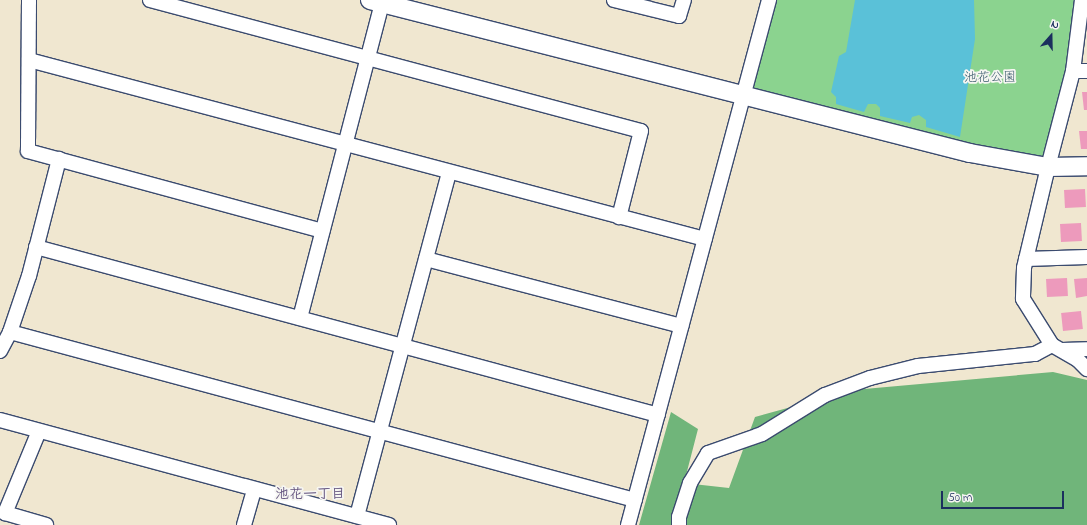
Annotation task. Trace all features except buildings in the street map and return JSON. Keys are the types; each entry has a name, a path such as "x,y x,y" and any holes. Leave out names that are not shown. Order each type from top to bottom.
{"street":[{"path":"29,0 28,151 322,231"},
{"path":"150,0 641,131 619,217"},
{"path":"614,0 679,16 684,0"},
{"path":"628,525 769,0"},
{"path":"1082,0 1080,71 1048,167 1024,268 1023,299 1057,348 1078,360 1087,369"},
{"path":"300,318 368,57 378,1 743,96 970,153 1048,167 1087,166"},
{"path":"29,60 705,240"},
{"path":"0,351 10,332 36,247 59,159"},
{"path":"357,516 449,172"},
{"path":"36,247 658,415"},
{"path":"1026,259 1087,257"},
{"path":"426,259 681,326"},
{"path":"10,332 635,500"},
{"path":"679,525 679,517 690,483 708,453 762,434 825,395 870,378 918,366 1035,354 1057,348 1087,349"},
{"path":"0,420 389,525"},
{"path":"39,431 5,513 46,525"},
{"path":"244,525 254,489"}],"green space":[{"name":"池花公園","path":"769,0 1082,0 1048,167 743,96"},
{"path":"1053,372 1087,380 1087,525 639,525 671,412 698,429 684,483 729,488 755,417 853,390"}],"water":[{"path":"855,0 974,0 975,39 960,137 926,127 926,120 919,115 912,117 910,123 880,116 880,108 876,104 868,104 864,112 836,104 836,97 831,92 839,56 846,52"}],"district":[{"name":"池花一丁目","path":"310,495"}]}
